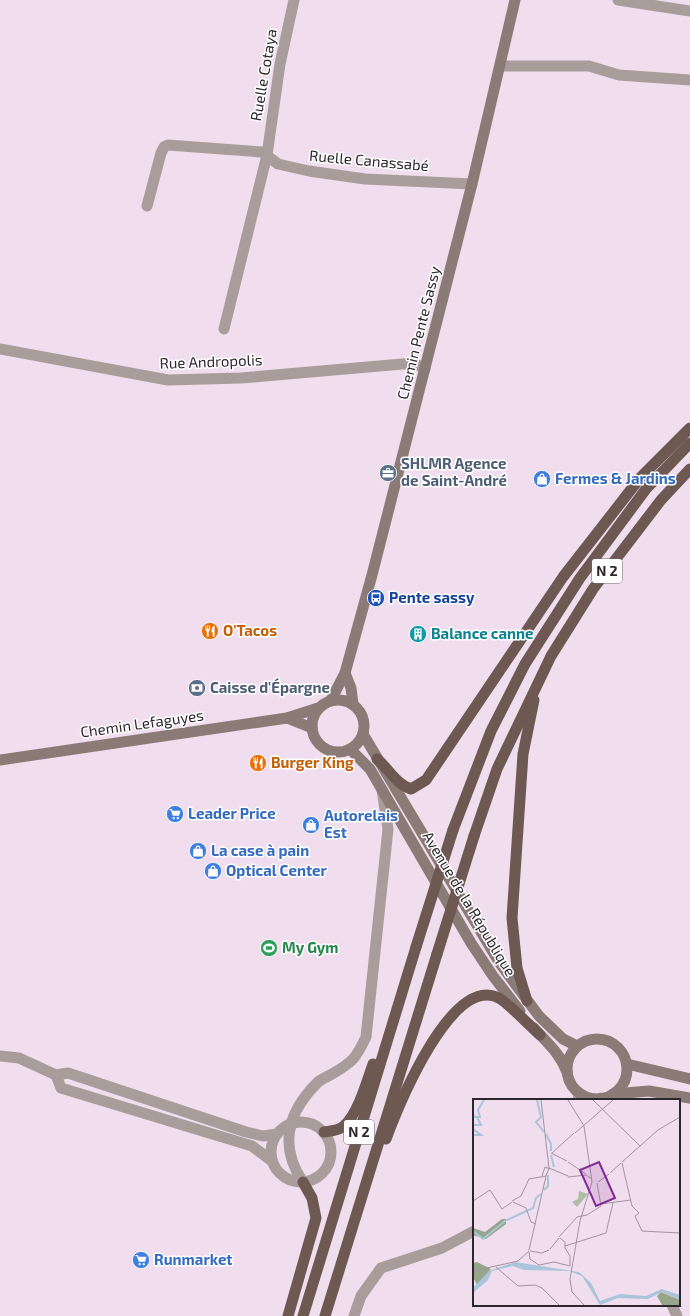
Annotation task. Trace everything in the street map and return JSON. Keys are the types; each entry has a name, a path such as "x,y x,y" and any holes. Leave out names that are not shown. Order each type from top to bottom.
{"highway":[{"path":"377,759 398,782 405,787 411,788 426,780 563,577 640,478 690,428"},
{"name":"N 2","path":"303,1316 453,830 491,731 525,664 580,578 646,489 690,443"},
{"name":"N 2","path":"325,1316 474,836 497,769 551,656 593,589 661,500 690,469"},
{"path":"527,1001 517,968 512,918 523,754 538,682"},
{"path":"346,1245 402,1098 429,1049 450,1017 462,1004 480,996 499,998 540,1035"},
{"path":"324,1132 338,1129 345,1125 353,1114 401,997"},
{"path":"288,1316 316,1218 312,1198 303,1182"}],"main road":[{"name":"Chemin Pente Sassy","path":"331,700 345,673 425,369 472,184 515,0"},
{"path":"345,673 351,688 353,704"},
{"path":"331,700 342,700 353,704 363,717 363,734 358,743 350,749 338,752 326,749 316,740 312,728 314,714 318,708 331,700"},
{"name":"Chemin Lefaguyes","path":"0,760 287,718 318,708"},
{"path":"287,718 312,728"},
{"name":"Avenue de la République","path":"363,734 480,934 539,1016 563,1039 577,1046"},
{"name":"Avenue de la République","path":"350,749 370,769 482,960 513,1003 540,1035 556,1050 564,1063 567,1072"},
{"path":"613,1094 623,1084 627,1071 625,1057 616,1046 604,1040 589,1040 577,1046 569,1058 567,1072 570,1083 579,1096 600,1099 613,1094 649,1091 690,1098"},
{"path":"627,1064 690,1079"}],"street":[{"name":"Ruelle Cotaya","path":"267,156 280,64 294,0"},
{"path":"618,0 690,12"},
{"path":"500,66 589,66 619,74 690,80"},
{"name":"Ruelle Canassabé","path":"147,206 161,153 164,147 168,145 202,146 262,152 278,164 309,171 365,179 472,184"},
{"path":"224,329 267,156"},
{"name":"Rue Andropolis","path":"0,349 168,380 241,378 414,363 425,369"},
{"path":"303,1182 294,1169 289,1154 289,1139 292,1123 303,1099 318,1082 348,1065 357,1056 366,1037 388,829 382,790"},
{"path":"0,1056 18,1058 56,1075 68,1073 246,1132 262,1136 277,1134"},
{"path":"56,1075 62,1088 252,1146 263,1152 288,1180 303,1182 313,1180 321,1175 331,1159 332,1149 324,1132 309,1123 292,1123 284,1127 272,1142 272,1161"},
{"path":"354,1316 361,1296 381,1268 442,1248 473,1232"},
{"path":"672,1306 677,1316"}],"place":[{"name":"SHLMR Agence de Saint-André","path":"388,473"},
{"name":"Fermes & Jardins","path":"542,479"},
{"name":"Pente sassy","path":"376,598"},
{"name":"O'Tacos","path":"210,631"},
{"name":"Balance canne","path":"418,634"},
{"name":"Caisse d'Épargne","path":"197,688"},
{"name":"Burger King","path":"258,763"},
{"name":"Leader Price","path":"175,814"},
{"name":"Autorelais Est","path":"311,825"},
{"name":"La case à pain","path":"198,851"},
{"name":"Optical Center","path":"213,871"},
{"name":"My Gym","path":"269,948"},
{"name":"Runmarket","path":"141,1260"}]}
